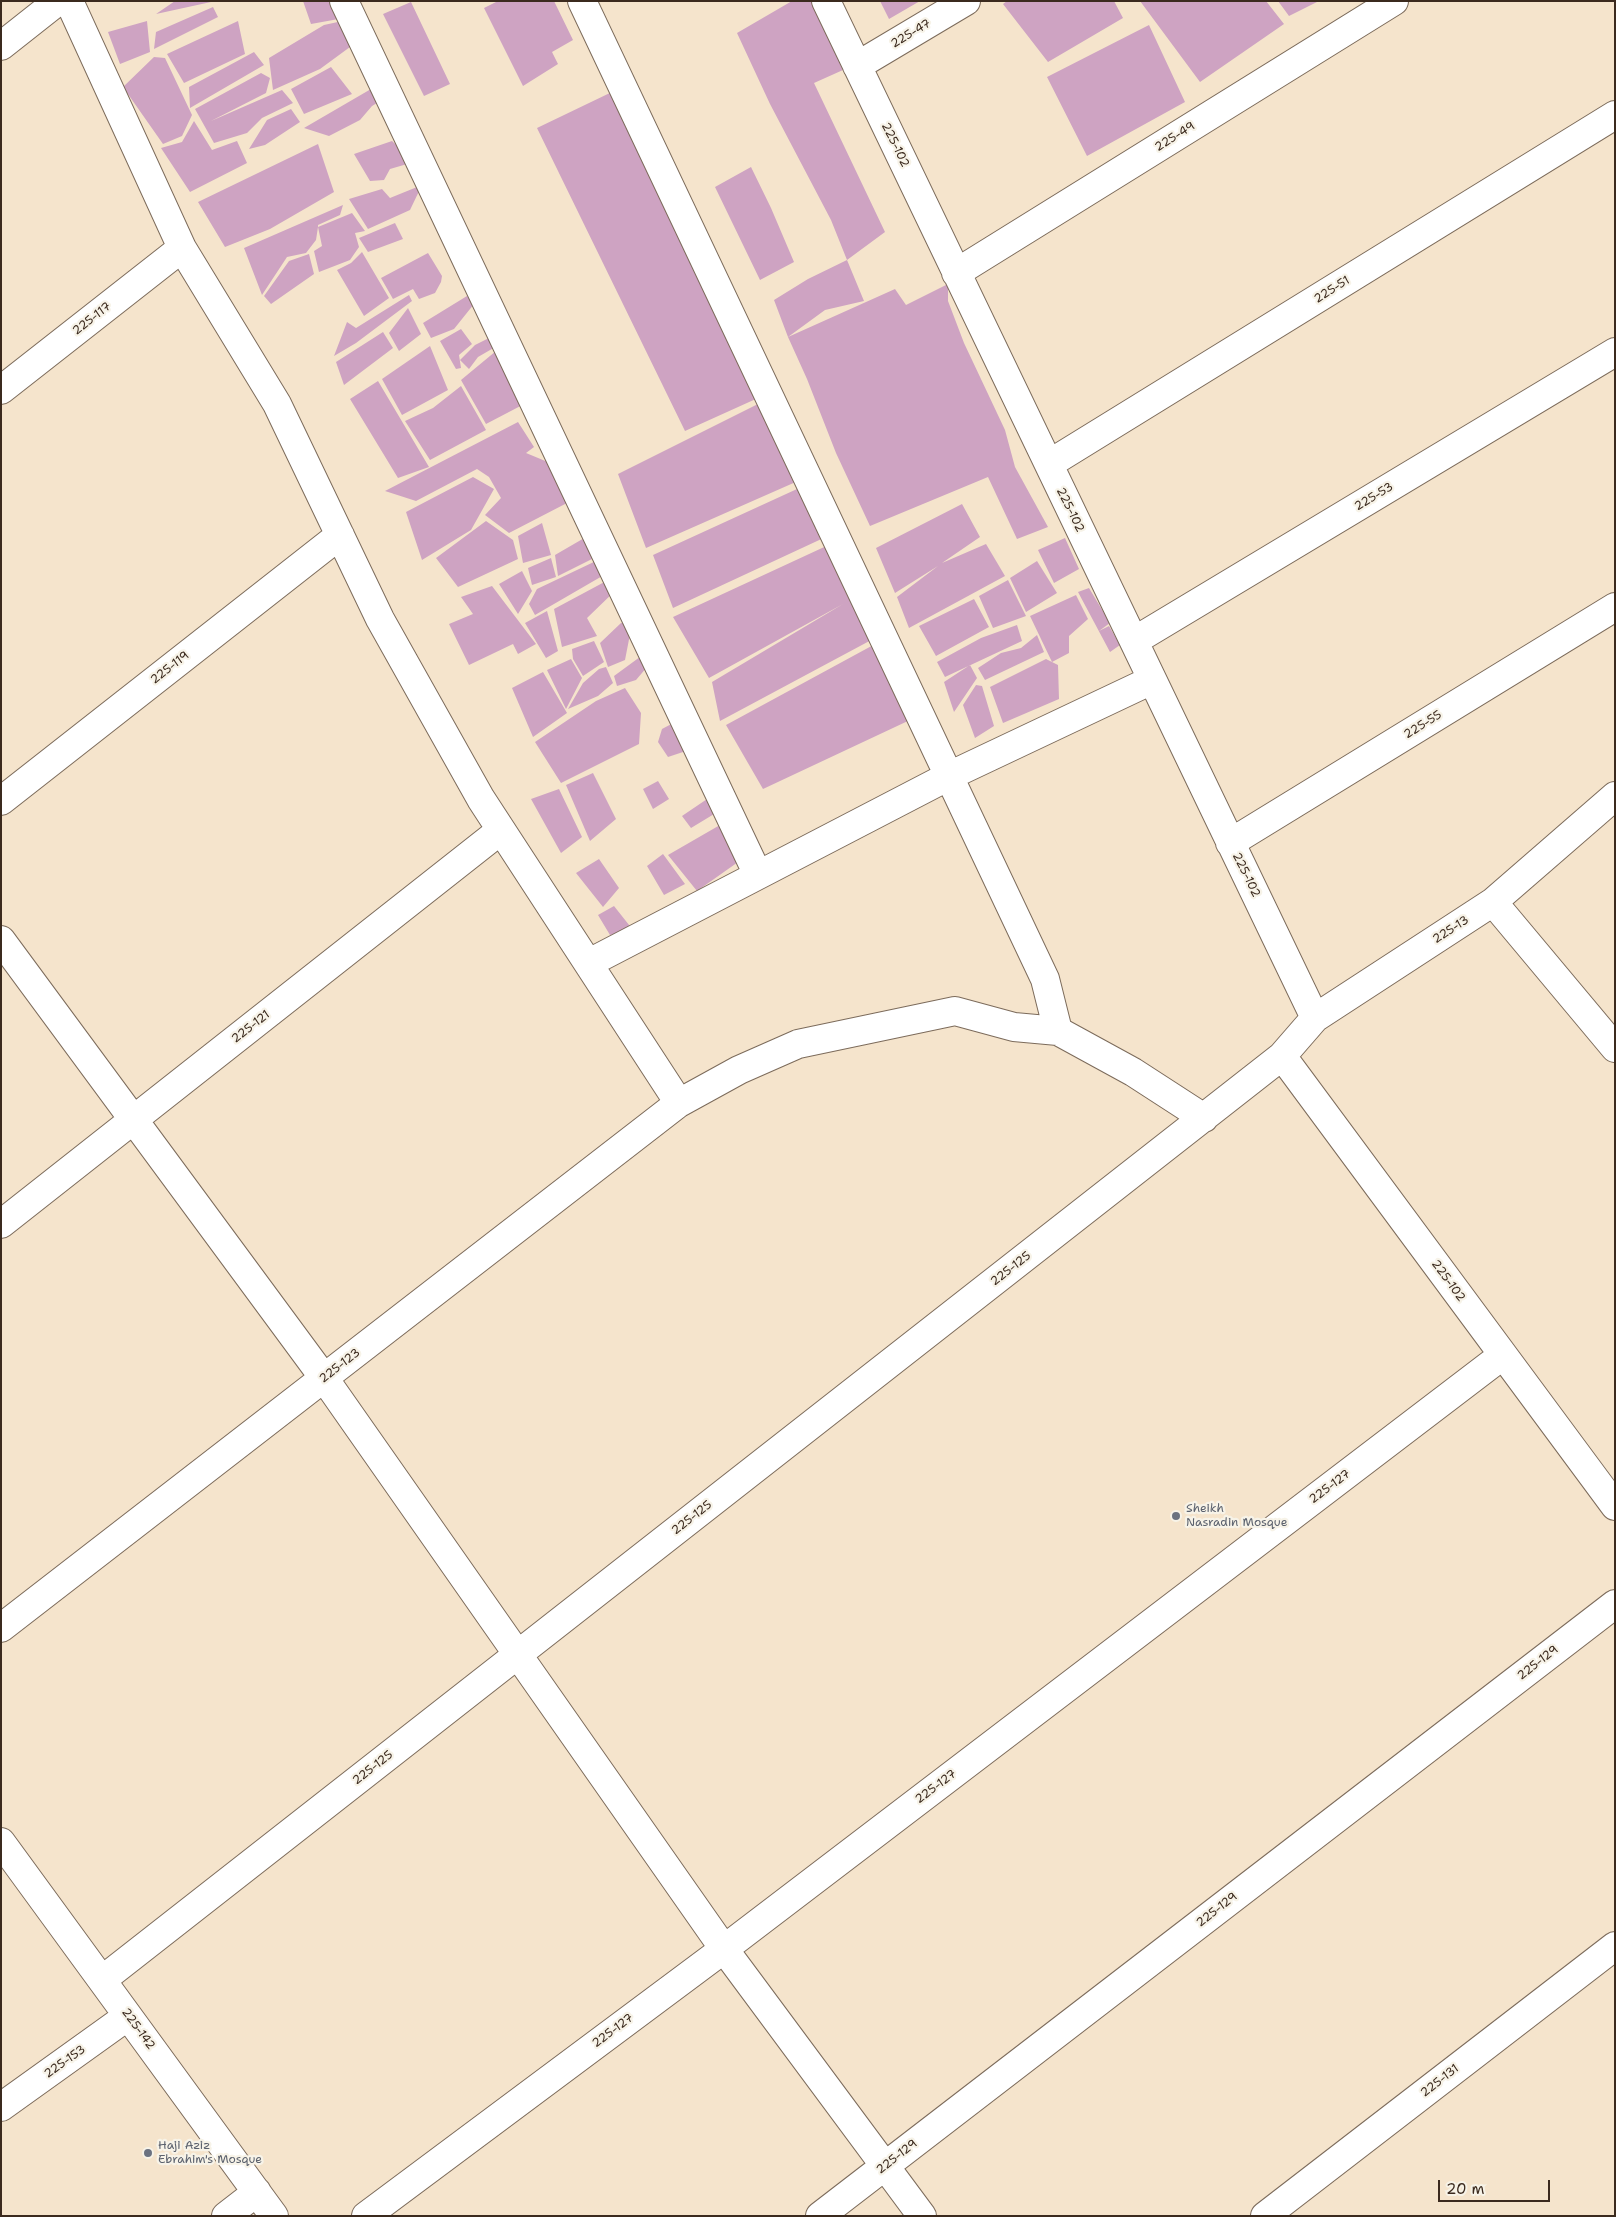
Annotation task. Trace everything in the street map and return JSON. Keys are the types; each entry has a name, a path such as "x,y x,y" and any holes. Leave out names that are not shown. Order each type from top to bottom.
{"street":[{"path":"1,46 58,1"},
{"path":"69,1 182,248 277,404 380,619 481,799 679,1103"},
{"path":"344,1 758,875"},
{"path":"582,1 1044,979 1058,1031 1133,1072 1204,1118"},
{"name":"225-102","path":"826,1 1315,1018"},
{"name":"225-47","path":"857,66 966,1"},
{"name":"225-49","path":"956,273 1394,1"},
{"name":"225-51","path":"1048,464 1615,115"},
{"name":"225-117","path":"1,390 182,248"},
{"name":"225-53","path":"1134,641 1615,352"},
{"name":"225-119","path":"1,801 340,535"},
{"name":"225-55","path":"1230,843 1615,607"},
{"path":"588,963 949,776 1152,680"},
{"name":"225-13","path":"1282,1056 1315,1018 1493,902 1615,796"},
{"name":"225-121","path":"1,1224 501,830"},
{"path":"1493,902 1615,1048"},
{"path":"1,940 324,1378 724,1949 922,2216"},
{"name":"225-123","path":"1,1628 679,1103 739,1070 798,1044 945,1013 955,1012 1014,1027 1058,1031"},
{"name":"225-102","path":"1282,1056 1615,1506"},
{"name":"225-125","path":"102,1980 1282,1056"},
{"name":"225-127","path":"366,2216 724,1949 1503,1355"},
{"name":"225-129","path":"820,2216 1615,1604"},
{"name":"225-142","path":"1,1842 274,2216"},
{"name":"225-131","path":"1265,2216 1615,1946"},
{"name":"225-153","path":"1,2107 128,2016"},
{"path":"226,2216 257,2192"}],"building":[{"path":"175,1 211,1 211,2 156,14"},
{"path":"303,1 335,1 344,18 311,24"},
{"path":"498,1 554,1 573,40 552,52 558,64 523,86 484,8"},
{"path":"792,1 812,1 843,70 814,83 885,232 847,260 831,220 770,104 737,33"},
{"path":"880,1 920,1 889,19"},
{"path":"1007,1 1114,1 1123,18 1048,62 1003,4"},
{"path":"1140,1 1266,1 1284,24 1200,82"},
{"path":"1278,1 1319,1 1289,16"},
{"path":"411,2 450,84 424,96 383,14"},
{"path":"213,7 218,17 154,49 156,32"},
{"path":"347,20 350,47 320,69 273,90 269,58 324,25"},
{"path":"147,21 150,52 120,64 108,32"},
{"path":"238,21 245,54 184,83 167,54"},
{"path":"1149,25 1185,102 1087,156 1047,77"},
{"path":"254,52 264,65 190,108 189,87"},
{"path":"154,57 165,58 192,115 182,136 163,144 123,87"},
{"path":"331,67 352,94 304,114 291,89"},
{"path":"261,73 270,78 266,93 211,121 282,90 293,103 262,118 247,133 214,143 195,109"},
{"path":"371,89 382,100 372,106 360,120 329,136 304,128"},
{"path":"614,91 758,398 685,431 537,128"},
{"path":"291,109 300,122 265,145 249,149 267,120"},
{"path":"194,121 212,150 237,141 247,163 190,192 161,148 182,142"},
{"path":"392,141 414,162 390,169 384,180 370,181 354,154"},
{"path":"318,144 334,192 270,229 225,247 198,202"},
{"path":"751,167 794,262 760,280 715,187"},
{"path":"422,185 410,210 368,229 349,199 382,189 390,198"},
{"path":"343,205 340,215 318,225 316,240 306,253 287,257 262,295 244,248"},
{"path":"352,213 365,231 355,233 359,247 350,260 319,272 314,251 322,246 318,227"},
{"path":"395,223 403,239 368,252 359,238"},
{"path":"362,252 389,298 364,316 337,270 351,263"},
{"path":"428,253 442,276 435,293 419,299 413,289 393,299 381,278"},
{"path":"309,254 314,274 271,304 264,296 289,261"},
{"path":"847,260 864,301 825,310 788,337 774,300 808,279"},
{"path":"948,284 948,301 964,343 1005,430 1015,467 1048,527 1017,539 988,477 870,526 836,453 788,337 895,289 906,305"},
{"path":"409,295 412,301 356,343 334,356 347,322 356,328"},
{"path":"467,296 474,304 454,329 431,338 423,323"},
{"path":"408,308 421,334 399,351 389,333"},
{"path":"461,329 472,344 459,355 461,368 456,369 440,341"},
{"path":"383,332 393,348 344,385 336,362"},
{"path":"497,334 497,346 478,357 469,369 460,360 475,345"},
{"path":"430,346 448,390 402,415 382,379"},
{"path":"496,351 530,401 486,424 461,380"},
{"path":"378,381 429,467 398,478 350,399"},
{"path":"461,386 486,430 430,460 405,421 433,408"},
{"path":"764,401 798,481 646,548 618,474"},
{"path":"518,422 534,447 526,453 555,465 567,503 509,533 485,515 501,498 489,477 477,469 416,501 385,491"},
{"path":"473,477 494,489 471,530 422,560 406,512"},
{"path":"797,489 830,535 673,608 653,555"},
{"path":"962,504 980,537 942,563 986,544 1005,576 909,628 897,597 938,566 895,593 876,548"},
{"path":"486,521 513,540 518,559 458,587 436,558"},
{"path":"542,523 551,555 523,563 518,536"},
{"path":"586,537 598,556 558,576 555,555"},
{"path":"1065,538 1079,569 1054,583 1038,550"},
{"path":"835,542 875,638 720,721 712,682 843,604 709,678 673,617"},
{"path":"551,558 556,577 532,585 528,568"},
{"path":"598,560 604,575 535,615 529,604 537,589"},
{"path":"1037,561 1057,593 1026,612 1010,578"},
{"path":"522,571 532,591 518,614 499,584"},
{"path":"610,579 616,590 587,618 597,636 562,647 554,609"},
{"path":"1008,580 1026,616 993,628 979,596"},
{"path":"492,586 536,644 518,654 513,644 469,665 449,624 473,614 461,597"},
{"path":"1089,588 1110,623 1099,631 1109,626 1120,645 1110,652 1078,592"},
{"path":"1076,595 1088,619 1069,636 1069,653 1052,662 1030,616"},
{"path":"974,599 989,627 936,656 919,626"},
{"path":"547,611 558,651 546,658 525,623"},
{"path":"621,623 632,624 625,660 608,667 600,643"},
{"path":"1017,625 1022,641 945,677 937,662 981,638"},
{"path":"1037,635 1044,652 985,680 978,668 1001,653 1021,648"},
{"path":"594,641 604,662 583,676 573,659 572,649"},
{"path":"877,643 910,720 763,789 726,725"},
{"path":"644,654 653,660 636,680 617,686 614,676"},
{"path":"571,659 582,678 566,709 547,670"},
{"path":"1046,659 1058,665 1059,699 1003,723 990,687"},
{"path":"970,665 977,678 954,712 944,682"},
{"path":"606,667 613,683 598,696 568,709 583,683 599,669"},
{"path":"543,672 567,713 533,737 512,688"},
{"path":"976,685 982,686 994,726 975,738 963,705"},
{"path":"625,688 641,713 639,744 561,783 535,742 596,701"},
{"path":"677,721 689,750 668,757 658,742 662,729"},
{"path":"593,773 616,819 590,841 566,785"},
{"path":"658,781 669,799 653,809 643,789"},
{"path":"559,789 582,837 561,853 531,799"},
{"path":"713,795 724,808 691,828 682,816"},
{"path":"720,825 748,855 697,891 668,855"},
{"path":"663,854 685,884 664,895 647,866"},
{"path":"599,859 619,888 603,907 576,873"},
{"path":"614,906 633,930 610,935 598,915"}],"place":[{"name":"Sheikh Nasradin Mosque","path":"1176,1516"},
{"name":"Haji Aziz Ebrahim's Mosque","path":"148,2153"}]}
